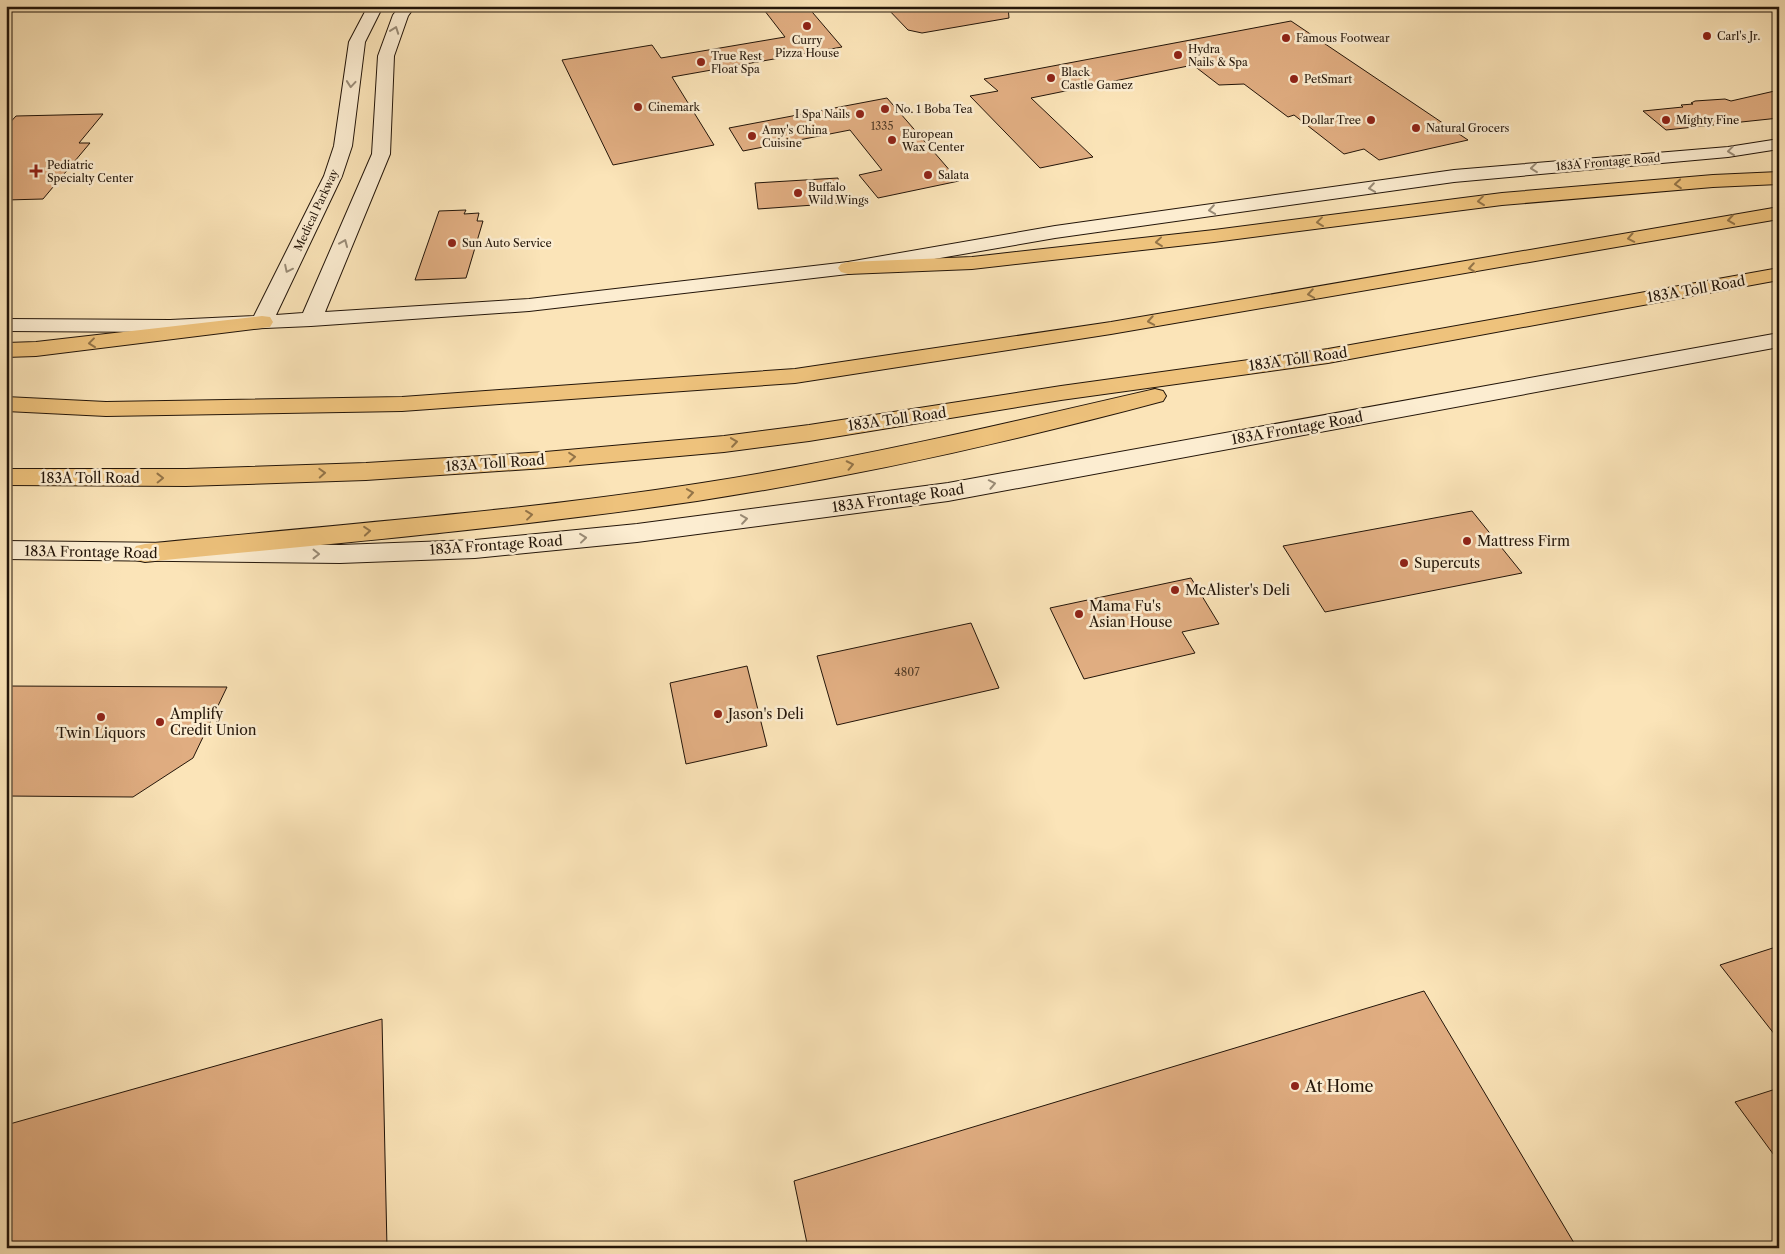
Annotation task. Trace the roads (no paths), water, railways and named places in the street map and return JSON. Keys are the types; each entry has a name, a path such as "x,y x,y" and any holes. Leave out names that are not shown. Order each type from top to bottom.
{"highway":[{"path":"848,268 972,263 1214,236 1502,199 1713,180 1779,178"},
{"path":"6,404 106,409 402,404 795,376 1111,328 1779,213"},
{"name":"183A Toll Road","path":"6,477 107,479 280,475 495,464 728,443 919,416 1058,393 1328,356 1779,274"},
{"path":"6,350 36,350 262,322"},
{"path":"145,553 596,507 780,479 925,449 1328,356"}],"main road":[{"name":"Medical Parkway","path":"262,322 333,176 343,146 353,59 357,42 376,6"},
{"path":"311,320 381,154 386,56 401,15 408,6"},
{"path":"353,59 386,56"},
{"name":"183A Frontage Road","path":"6,325 160,326 311,320 529,305 848,268 1055,232 1454,176 1728,152 1779,144"},
{"name":"183A Frontage Road","path":"6,550 340,554 476,549 656,530 948,492 1779,340"}],"place":[{"name":"Curry Pizza House","path":"807,26"},
{"name":"Carl's Jr.","path":"1707,36"},
{"name":"Famous Footwear","path":"1286,38"},
{"name":"Hydra Nails & Spa","path":"1178,55"},
{"name":"True Rest Float Spa","path":"701,62"},
{"name":"Black Castle Gamez","path":"1051,78"},
{"name":"PetSmart","path":"1294,79"},
{"name":"Cinemark","path":"638,107"},
{"name":"No. 1 Boba Tea","path":"885,109"},
{"name":"I Spa Nails","path":"860,114"},
{"name":"Dollar Tree","path":"1371,120"},
{"name":"Mighty Fine","path":"1666,120"},
{"name":"Natural Grocers","path":"1416,128"},
{"name":"Amy's China Cuisine","path":"752,136"},
{"name":"European Wax Center","path":"892,140"},
{"name":"Pediatric Specialty Center","path":"36,171"},
{"name":"Salata","path":"928,175"},
{"name":"Buffalo Wild Wings","path":"798,193"},
{"name":"Sun Auto Service","path":"452,243"},
{"name":"Mattress Firm","path":"1467,541"},
{"name":"Supercuts","path":"1404,563"},
{"name":"McAlister's Deli","path":"1175,590"},
{"name":"Mama Fu's Asian House","path":"1079,614"},
{"name":"Jason's Deli","path":"718,714"},
{"name":"Twin Liquors","path":"101,717"},
{"name":"Amplify Credit Union","path":"160,722"},
{"name":"At Home","path":"1295,1086"}]}
